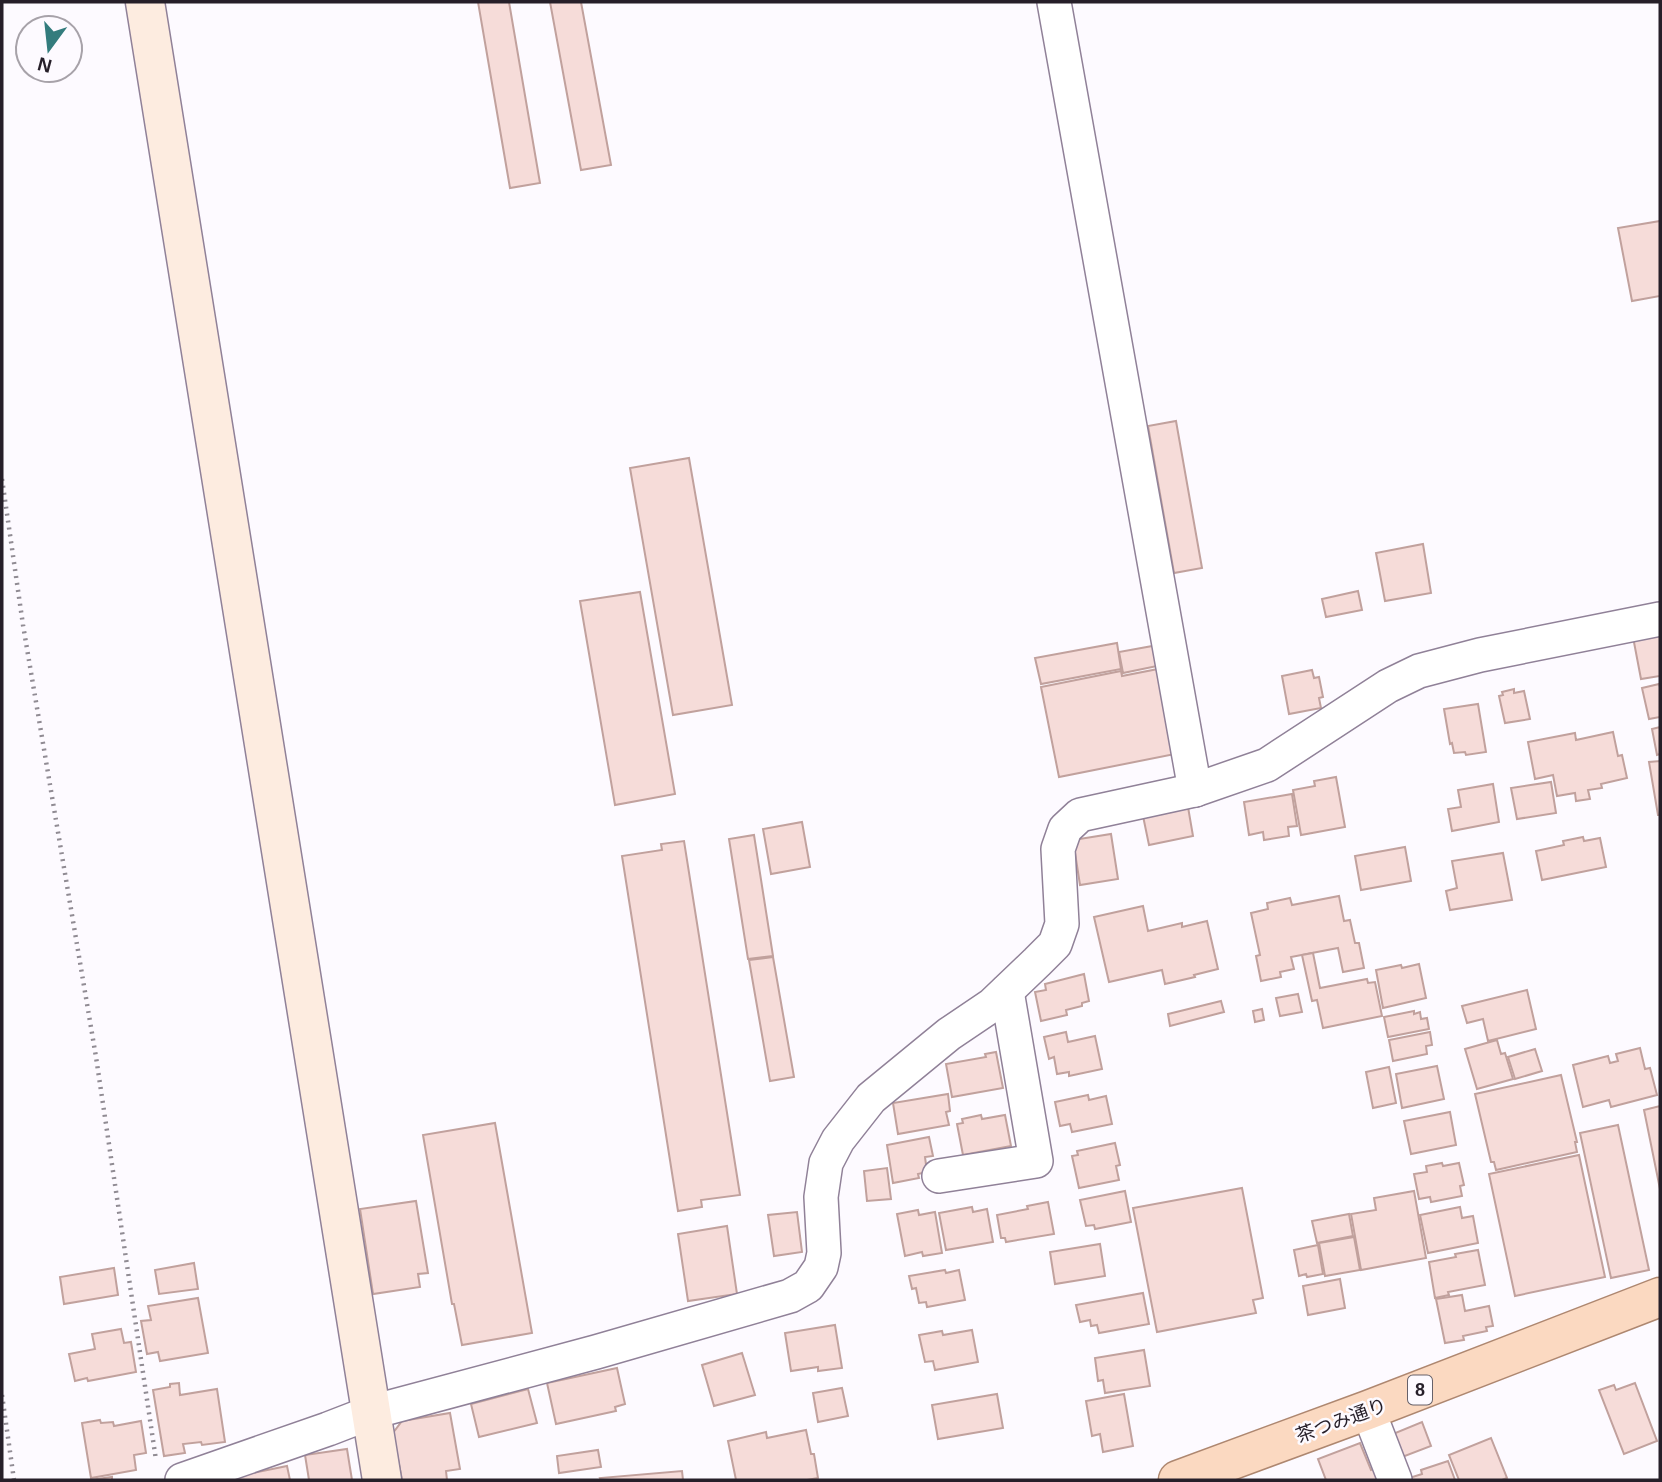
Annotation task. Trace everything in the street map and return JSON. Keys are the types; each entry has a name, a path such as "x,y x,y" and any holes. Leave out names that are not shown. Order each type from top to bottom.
{"main road":[{"name":"茶つみ通り","path":"1180,1480 1660,1297"}],"street":[{"path":"145,2 382,1480"},
{"path":"1054,2 1195,790"},
{"path":"170,1474 316,1434 372,1412 790,1296 808,1286 821,1267 824,1253 821,1197 826,1163 838,1140 871,1098 949,1034 992,1005 1055,944 1062,924 1058,849 1065,829 1080,815 1195,790 1267,765 1388,686 1419,671 1480,655 1660,619"},
{"path":"939,1177 1036,1161 1007,991"},
{"path":"1367,1410 1395,1480"}],"path":[{"path":"2,479 23,625 96,1058 170,1474"},
{"path":"2,1395 14,1480"}],"building":[{"path":"478,2 509,2 540,183 510,188"},
{"path":"550,2 581,2 611,165 581,170"},
{"path":"1660,221 1660,296 1632,301 1618,228"},
{"path":"1176,421 1202,568 1174,573 1148,426"},
{"path":"689,458 732,705 673,715 630,468"},
{"path":"1423,544 1431,593 1385,601 1376,553"},
{"path":"1358,591 1362,610 1326,617 1322,599"},
{"path":"640,592 675,794 615,805 580,601"},
{"path":"1660,632 1660,676 1641,679 1633,637"},
{"path":"1117,643 1121,669 1041,684 1035,658"},
{"path":"1158,645 1162,665 1123,673 1119,652"},
{"path":"1163,668 1180,753 1059,777 1041,687 1121,671 1122,676"},
{"path":"1312,670 1314,678 1319,677 1323,697 1319,698 1321,708 1289,714 1282,676"},
{"path":"1659,684 1660,717 1649,719 1642,688"},
{"path":"1514,689 1514,693 1524,691 1530,719 1505,723 1499,696 1503,695 1502,692"},
{"path":"1478,704 1486,752 1466,755 1465,752 1454,753 1444,709"},
{"path":"1660,727 1660,754 1657,755 1652,729"},
{"path":"1613,732 1618,756 1622,755 1627,778 1601,784 1602,788 1588,790 1590,799 1576,801 1575,793 1557,796 1553,775 1535,779 1528,742 1575,733 1576,740"},
{"path":"1660,761 1660,815 1658,815 1649,762"},
{"path":"1336,777 1345,827 1301,835 1293,790 1315,786 1314,781"},
{"path":"1551,782 1556,813 1517,819 1511,788"},
{"path":"1493,784 1499,822 1452,831 1448,809 1461,807 1458,790"},
{"path":"1292,794 1297,826 1288,827 1289,836 1264,840 1263,832 1249,835 1244,802"},
{"path":"1188,807 1193,836 1149,845 1143,816"},
{"path":"802,822 810,867 771,874 763,829"},
{"path":"1111,834 1118,879 1080,885 1073,840"},
{"path":"754,835 773,956 748,959 729,839"},
{"path":"1583,837 1584,841 1600,838 1606,867 1542,880 1536,851 1564,845 1563,841"},
{"path":"684,841 740,1195 701,1200 702,1207 678,1211 622,856 662,850 661,844"},
{"path":"1405,847 1411,881 1361,890 1355,856"},
{"path":"1503,853 1512,900 1450,910 1446,891 1457,888 1452,861"},
{"path":"1339,896 1344,921 1350,920 1355,943 1359,943 1364,968 1343,972 1338,948 1291,957 1294,969 1280,972 1281,977 1261,981 1256,956 1260,955 1251,913 1268,909 1267,903 1290,898 1292,905"},
{"path":"1143,906 1148,931 1182,923 1182,927 1207,921 1218,969 1165,984 1162,970 1109,982 1094,917"},
{"path":"1313,953 1320,988 1367,979 1368,983 1375,982 1382,1016 1323,1028 1317,1000 1312,1001 1302,955"},
{"path":"773,957 794,1077 770,1081 749,960"},
{"path":"1419,964 1426,998 1383,1008 1376,970"},
{"path":"1084,974 1089,1001 1082,1003 1082,1006 1066,1010 1067,1015 1041,1021 1035,992 1046,990 1045,984"},
{"path":"1527,990 1536,1029 1488,1041 1483,1019 1467,1023 1462,1006"},
{"path":"1298,994 1302,1012 1280,1016 1276,998"},
{"path":"1221,1001 1224,1012 1170,1026 1168,1014"},
{"path":"1262,1009 1264,1020 1255,1022 1253,1011"},
{"path":"1414,1011 1414,1014 1420,1012 1421,1019 1427,1018 1429,1029 1388,1037 1384,1017"},
{"path":"1066,1032 1068,1042 1095,1036 1102,1069 1069,1076 1069,1072 1057,1074 1054,1057 1049,1059 1044,1037"},
{"path":"1430,1032 1432,1045 1426,1046 1427,1054 1393,1061 1389,1040"},
{"path":"1497,1040 1501,1054 1505,1053 1513,1079 1477,1089 1465,1049"},
{"path":"1640,1048 1645,1069 1650,1068 1657,1095 1611,1107 1609,1100 1583,1107 1573,1065 1608,1056 1610,1063 1618,1061 1616,1054"},
{"path":"1535,1049 1542,1071 1515,1079 1508,1057"},
{"path":"996,1052 1003,1088 952,1097 946,1064 986,1057 985,1054"},
{"path":"1437,1066 1444,1099 1402,1108 1396,1074"},
{"path":"1389,1067 1396,1103 1373,1108 1366,1072"},
{"path":"1561,1075 1577,1152 1496,1170 1494,1162 1491,1162 1475,1094"},
{"path":"948,1094 950,1111 946,1112 949,1125 898,1134 893,1103"},
{"path":"1088,1095 1089,1100 1106,1096 1112,1124 1072,1132 1070,1124 1060,1126 1055,1102"},
{"path":"1660,1106 1660,1189 1644,1110"},
{"path":"1450,1112 1456,1145 1411,1154 1404,1121"},
{"path":"981,1115 982,1119 1005,1115 1011,1146 963,1155 957,1124 963,1123 962,1119"},
{"path":"495,1123 532,1333 462,1345 452,1304 423,1135"},
{"path":"1618,1125 1649,1270 1611,1278 1580,1133"},
{"path":"929,1137 933,1156 925,1157 927,1172 918,1174 919,1178 893,1183 887,1145"},
{"path":"1115,1143 1120,1165 1116,1166 1119,1180 1079,1188 1072,1156 1078,1155 1077,1151"},
{"path":"1579,1155 1605,1277 1515,1296 1489,1174"},
{"path":"1442,1163 1443,1166 1459,1163 1464,1185 1460,1186 1462,1196 1431,1202 1430,1197 1419,1199 1414,1174 1427,1172 1426,1166"},
{"path":"887,1168 891,1199 867,1201 864,1171"},
{"path":"1242,1188 1263,1298 1253,1300 1256,1313 1157,1332 1133,1208"},
{"path":"1125,1191 1131,1222 1095,1229 1094,1225 1086,1226 1080,1200"},
{"path":"1414,1191 1426,1258 1361,1270 1351,1214 1376,1210 1374,1198"},
{"path":"416,1201 428,1273 418,1274 420,1287 373,1294 360,1209"},
{"path":"1048,1202 1054,1234 1006,1242 1005,1238 1001,1238 997,1215"},
{"path":"972,1207 973,1212 987,1209 993,1242 946,1250 939,1213"},
{"path":"1460,1207 1462,1218 1473,1216 1478,1243 1428,1253 1420,1215"},
{"path":"918,1210 919,1215 935,1212 942,1253 923,1256 922,1252 905,1256 897,1214"},
{"path":"797,1212 802,1252 774,1256 768,1215"},
{"path":"1349,1214 1353,1236 1317,1243 1312,1221"},
{"path":"727,1226 737,1294 688,1301 678,1234"},
{"path":"1354,1237 1360,1270 1325,1276 1319,1243"},
{"path":"1100,1244 1105,1276 1055,1284 1050,1252"},
{"path":"1318,1245 1323,1274 1299,1276 1294,1250"},
{"path":"1478,1250 1485,1285 1448,1292 1449,1295 1435,1298 1429,1262"},
{"path":"194,1263 198,1289 159,1294 155,1270"},
{"path":"114,1268 118,1295 64,1304 60,1277"},
{"path":"945,1270 946,1273 959,1270 965,1300 927,1307 926,1302 919,1303 916,1288 912,1289 909,1276"},
{"path":"1340,1279 1345,1308 1308,1315 1303,1286"},
{"path":"1143,1293 1149,1324 1099,1333 1097,1325 1091,1326 1090,1320 1080,1322 1076,1305"},
{"path":"1462,1295 1465,1311 1489,1306 1493,1326 1486,1327 1487,1331 1463,1336 1464,1340 1445,1343 1436,1299"},
{"path":"198,1298 208,1353 160,1361 158,1352 147,1354 141,1321 151,1320 148,1306"},
{"path":"835,1325 842,1368 818,1371 818,1367 791,1371 785,1333"},
{"path":"121,1329 124,1343 131,1342 136,1372 75,1381 69,1354 95,1349 92,1334"},
{"path":"972,1330 978,1362 935,1370 933,1361 925,1362 919,1335 942,1331 943,1335"},
{"path":"1144,1350 1150,1386 1105,1393 1103,1380 1098,1381 1095,1358"},
{"path":"742,1353 755,1395 714,1406 702,1365"},
{"path":"617,1368 625,1404 615,1407 616,1411 556,1424 547,1383"},
{"path":"179,1383 180,1395 217,1389 225,1442 183,1444 185,1453 164,1456 153,1390"},
{"path":"1635,1383 1657,1441 1624,1454 1599,1390 1614,1385 1616,1390"},
{"path":"842,1388 848,1416 818,1422 813,1393"},
{"path":"528,1389 537,1423 479,1437 471,1404"},
{"path":"997,1394 1003,1428 938,1439 932,1405"},
{"path":"1124,1394 1133,1446 1103,1452 1100,1434 1092,1436 1086,1401"},
{"path":"450,1413 460,1469 446,1471 447,1480 402,1480 393,1433 402,1421"},
{"path":"100,1420 101,1423 113,1422 114,1426 141,1421 146,1453 134,1455 136,1470 91,1478 82,1423"},
{"path":"1422,1422 1431,1446 1397,1459 1388,1436"},
{"path":"806,1430 818,1478 736,1480 728,1441 766,1432 767,1438"},
{"path":"1491,1438 1507,1478 1459,1480 1449,1455"},
{"path":"1360,1443 1371,1470 1376,1468 1381,1480 1326,1480 1318,1459"},
{"path":"347,1449 352,1480 309,1480 305,1455"},
{"path":"598,1450 601,1467 559,1473 557,1456"},
{"path":"1448,1461 1455,1480 1409,1478 1422,1474 1421,1470"},
{"path":"287,1466 290,1480 238,1480 238,1476"},
{"path":"682,1471 683,1480 600,1478"},
{"path":"112,1477 112,1480 90,1480"}]}
